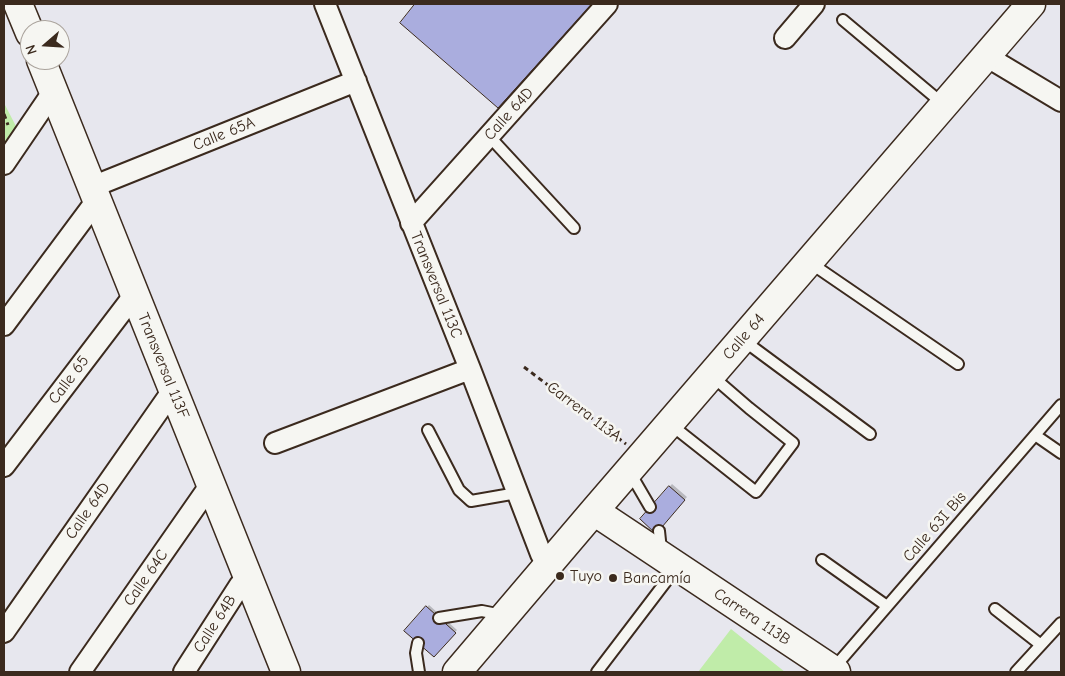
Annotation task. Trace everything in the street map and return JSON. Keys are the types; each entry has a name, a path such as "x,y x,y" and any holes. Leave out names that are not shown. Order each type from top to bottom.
{"street":[{"path":"18,4 25,20"},
{"name":"Transversal 113C","path":"325,4 470,369 541,554 548,566"},
{"name":"Calle 64D","path":"411,223 607,4"},
{"path":"786,38 814,4"},
{"name":"Calle 64","path":"458,672 646,450 1031,4"},
{"path":"986,56 1061,101"},
{"name":"Transversal 113F","path":"45,70 285,671"},
{"name":"Calle 65A","path":"94,193 356,81"},
{"path":"4,164 53,92"},
{"path":"4,325 94,193"},
{"name":"Calle 65","path":"4,466 135,294"},
{"path":"274,443 470,369"},
{"name":"Calle 64D","path":"4,632 173,390"},
{"name":"Calle 64C","path":"80,672 211,484"},
{"name":"Carrera 113B","path":"594,511 666,551 834,671"},
{"name":"Calle 64B","path":"184,672 240,586 248,577"}],"lane":[{"path":"843,20 936,98 949,99"},
{"path":"489,136 574,228"},
{"path":"809,262 958,364"},
{"path":"742,339 870,434"},
{"path":"670,423 756,492 793,443 748,408 711,375"},
{"name":"Calle 63I Bis","path":"834,671 887,606 1061,405"},
{"path":"428,430 459,490 471,501 518,493"},
{"path":"1035,435 1061,453"},
{"path":"629,470 650,507"},
{"path":"598,672 666,551"},
{"path":"822,560 887,606"},
{"path":"995,609 1041,645"},
{"path":"439,618 482,611 505,616"},
{"path":"1016,672 1061,623"},
{"path":"418,643 416,653 419,672"}],"path":[{"name":"Carrera 113A","path":"524,367 630,447 646,450"}],"green space":[{"path":"4,103 20,134 4,155"},
{"path":"731,629 785,672 698,672"}],"building":[{"path":"415,4 592,4 498,108 400,23"},
{"path":"669,486 685,500 656,534 640,519"},
{"path":"426,606 456,633 434,657 404,631"}],"place":[{"name":"Tuyo","path":"560,576"},
{"name":"Bancamía","path":"613,578"}]}
